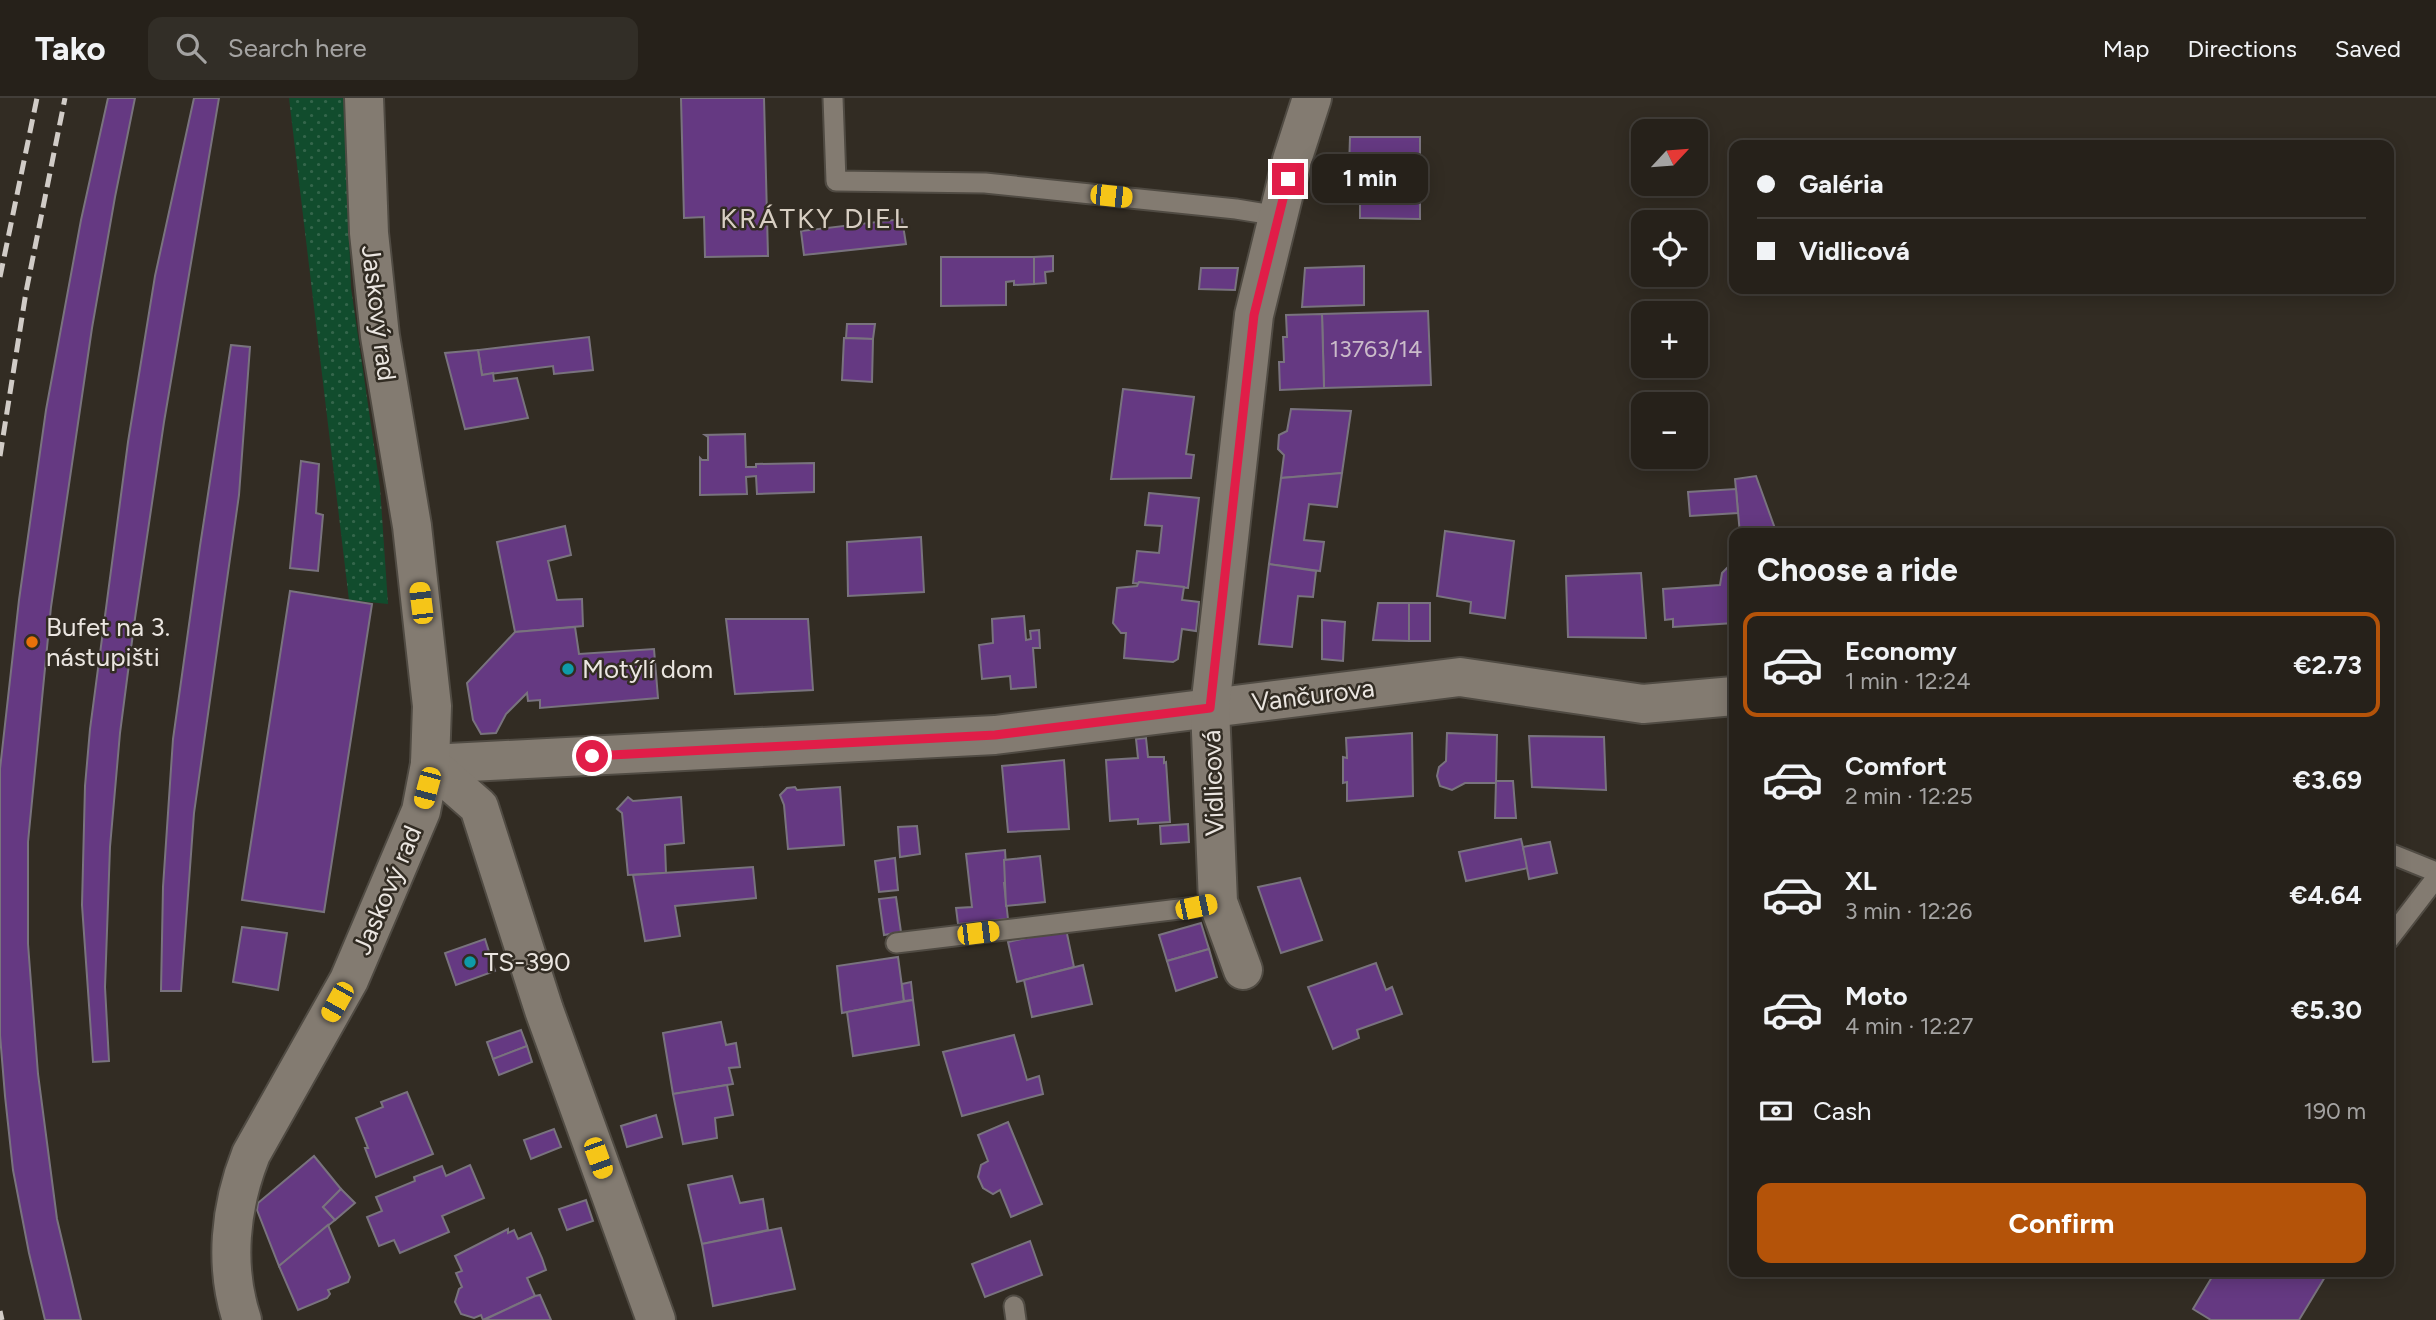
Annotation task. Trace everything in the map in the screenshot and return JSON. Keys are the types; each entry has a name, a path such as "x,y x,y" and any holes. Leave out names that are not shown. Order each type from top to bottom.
{"street":[{"name":"Jaskový rad","path":"242,1320 233,1292 232,1265 239,1184 251,1154 349,980 421,811 430,764 432,706 412,526 380,336 369,233 364,98"},
{"name":"Vidlicová","path":"1243,970 1218,902 1210,708 1254,315 1292,160 1312,98"},
{"name":"Vančurova","path":"430,764 995,735 1460,677 1643,704 1729,696"},
{"path":"430,764 479,807 544,1010 656,1320"}],"lane":[{"path":"833,98 836,181 985,183 1236,209 1279,216"},
{"path":"2394,855 2436,872"},
{"path":"2394,933 2436,878"},
{"path":"896,943 1196,907 1218,902"}],"green space":[{"path":"289,98 344,98 351,288 380,487 388,604 349,600"}],"building":[{"path":"108,98 135,98 92,328 51,607 28,842 28,944 38,1074 57,1219 81,1320 45,1320 13,1170 0,1035 0,769 19,600 46,410 81,220"},
{"path":"194,98 219,98 164,422 135,618 120,733 110,847 105,987 109,1061 93,1062 82,905 85,786 90,729 128,442 155,276"},
{"path":"681,98 764,98 768,256 705,257 704,217 684,218"},
{"path":"1350,137 1420,137 1420,219 1360,218 1360,203 1355,202 1354,168 1349,168"},
{"path":"902,219 906,244 804,255 801,231"},
{"path":"1053,256 1053,271 1045,272 1046,283 1034,284 1034,257"},
{"path":"941,257 1034,257 1034,284 1014,285 1014,281 1006,282 1006,305 941,306"},
{"path":"1364,266 1364,305 1302,307 1305,268"},
{"path":"1201,268 1238,268 1235,290 1199,289"},
{"path":"1428,311 1431,385 1324,388 1322,314"},
{"path":"1322,314 1324,388 1280,390 1279,362 1284,362 1286,315"},
{"path":"847,324 875,324 873,339 846,338"},
{"path":"589,337 593,370 554,374 553,366 482,375 478,350"},
{"path":"844,338 873,339 872,382 842,380"},
{"path":"231,345 250,347 239,495 194,813 181,991 161,991 163,887 173,739"},
{"path":"478,350 482,375 493,373 494,381 517,378 528,418 465,429 445,353"},
{"path":"1123,389 1194,397 1186,454 1194,455 1191,478 1111,479"},
{"path":"1291,409 1351,411 1342,473 1281,478 1284,455 1278,449 1279,435 1287,431"},
{"path":"745,434 746,467 756,467 756,464 814,463 814,492 757,494 756,476 746,477 747,494 700,495 700,458 708,460 708,437 705,435"},
{"path":"301,461 319,464 316,513 323,515 318,571 290,568"},
{"path":"1342,473 1337,507 1309,504 1304,540 1324,542 1320,571 1269,564 1281,478"},
{"path":"1756,476 1775,528 1739,528 1735,479"},
{"path":"1736,489 1738,513 1690,516 1688,492"},
{"path":"1149,493 1199,498 1188,588 1133,583 1137,551 1159,553 1162,526 1145,525"},
{"path":"565,526 571,555 548,561 557,600 582,599 583,626 515,632 497,542"},
{"path":"1445,531 1514,541 1505,618 1470,613 1471,602 1437,596"},
{"path":"921,537 924,592 848,596 847,542"},
{"path":"1269,564 1316,571 1313,597 1298,596 1292,647 1259,644"},
{"path":"1729,566 1729,623 1673,627 1673,619 1665,620 1663,589 1720,585 1722,573"},
{"path":"1641,573 1646,638 1568,637 1566,576"},
{"path":"1139,582 1184,587 1182,600 1199,602 1196,631 1182,629 1178,659 1173,662 1124,658 1126,633 1121,633 1113,623 1117,588 1137,586"},
{"path":"290,591 372,604 324,912 242,900"},
{"path":"1378,603 1409,603 1409,641 1373,640"},
{"path":"1409,603 1430,603 1430,641 1409,641"},
{"path":"1024,616 1026,640 1031,639 1030,631 1039,630 1040,648 1033,648 1036,687 1011,689 1010,676 982,679 979,645 993,643 992,619"},
{"path":"726,619 808,619 813,690 735,694"},
{"path":"1322,620 1345,622 1343,661 1322,659"},
{"name":"Motýlí dom","path":"575,627 579,654 654,649 658,698 540,708 540,700 528,701 527,693 506,714 496,733 481,734 473,720 467,683 515,632"},
{"path":"1412,733 1413,796 1347,801 1347,782 1343,783 1343,757 1347,758 1346,738"},
{"path":"1447,733 1497,735 1496,783 1465,783 1452,790 1440,786 1437,776 1439,767 1446,761"},
{"path":"1529,736 1604,737 1606,790 1532,787"},
{"path":"1146,738 1148,757 1164,757 1164,763 1166,762 1170,822 1138,824 1138,819 1110,821 1106,760 1138,758 1136,739"},
{"path":"1064,760 1069,829 1008,832 1002,766"},
{"path":"1496,781 1513,781 1516,818 1495,818"},
{"path":"795,787 797,790 840,787 844,845 788,849 784,805 780,795 787,788"},
{"path":"628,797 633,801 681,797 684,843 665,845 666,873 628,875 622,813 617,809"},
{"path":"1188,824 1189,842 1161,844 1160,826"},
{"path":"917,826 920,854 900,857 898,827"},
{"path":"1521,839 1528,868 1466,881 1459,852"},
{"path":"1550,842 1557,873 1529,879 1523,847"},
{"path":"1005,850 1007,883 1004,883 1008,919 958,924 956,908 972,907 966,854"},
{"path":"1040,856 1045,902 1006,906 1004,860"},
{"path":"895,858 898,890 879,892 875,861"},
{"path":"753,867 756,898 675,906 680,936 645,941 633,875"},
{"path":"1300,878 1322,940 1281,953 1258,887"},
{"path":"896,897 901,932 884,935 879,899"},
{"path":"1201,923 1209,949 1167,961 1159,935"},
{"path":"242,927 287,933 278,990 233,982"},
{"path":"1066,929 1074,967 1017,982 1008,942"},
{"name":"TS-390","path":"485,939 495,971 456,985 445,953"},
{"path":"1209,949 1217,977 1176,991 1167,961"},
{"path":"898,957 904,1001 842,1013 837,966"},
{"path":"1376,963 1386,990 1392,987 1402,1014 1357,1030 1359,1038 1333,1049 1308,987"},
{"path":"1083,965 1092,1004 1032,1017 1024,980"},
{"path":"911,982 913,1000 904,1001 902,984"},
{"path":"913,1000 919,1045 853,1056 847,1012"},
{"path":"721,1022 726,1045 736,1043 740,1067 729,1068 733,1084 673,1094 663,1033"},
{"path":"521,1030 527,1046 493,1059 487,1042"},
{"path":"1014,1035 1027,1080 1039,1076 1043,1094 962,1116 943,1052"},
{"path":"527,1046 532,1062 499,1075 493,1059"},
{"path":"727,1085 733,1115 715,1118 717,1138 683,1144 673,1094"},
{"path":"407,1092 433,1154 376,1177 356,1118 383,1107 381,1102"},
{"path":"656,1115 662,1137 627,1147 621,1126"},
{"path":"1008,1122 1042,1204 1011,1217 1000,1190 993,1194 983,1188 978,1177 981,1165 988,1161 978,1135"},
{"path":"554,1129 561,1147 531,1159 524,1140"},
{"path":"314,1156 341,1189 323,1207 335,1220 279,1266 257,1210 258,1203"},
{"path":"470,1165 484,1198 442,1216 449,1232 400,1253 394,1240 379,1246 367,1217 382,1211 376,1197 442,1166 446,1176"},
{"path":"732,1176 740,1203 763,1199 768,1230 702,1244 688,1185"},
{"path":"341,1189 355,1203 335,1220 323,1207"},
{"path":"586,1200 593,1221 567,1230 559,1209"},
{"path":"328,1225 350,1277 348,1282 328,1290 330,1294 327,1298 298,1310 279,1266"},
{"path":"781,1228 795,1289 713,1306 702,1244"},
{"path":"508,1229 508,1233 514,1230 518,1239 531,1233 542,1258 546,1270 527,1278 535,1296 483,1320 481,1315 474,1318 461,1314 455,1302 462,1287 456,1273 462,1271 455,1256"},
{"path":"1030,1241 1042,1275 985,1297 972,1264"},
{"path":"2212,1277 2325,1277 2299,1320 2211,1320 2193,1309"},
{"path":"540,1295 551,1320 484,1320 535,1296"}],"railway":[{"path":"0,277 37,98"},
{"path":"0,456 26,292 65,98"},
{"path":"0,1311 2,1320"}],"place":[{"name":"Bufet na 3. nástupišti","path":"32,642"},
{"name":"Motýlí dom","path":"568,669"},
{"name":"TS-390","path":"470,962"}],"district":[{"name":"KRÁTKY DIEL","path":"815,218"}],"route":[{"path":"592,756 995,735 1210,708 1254,315 1288,179"}]}
